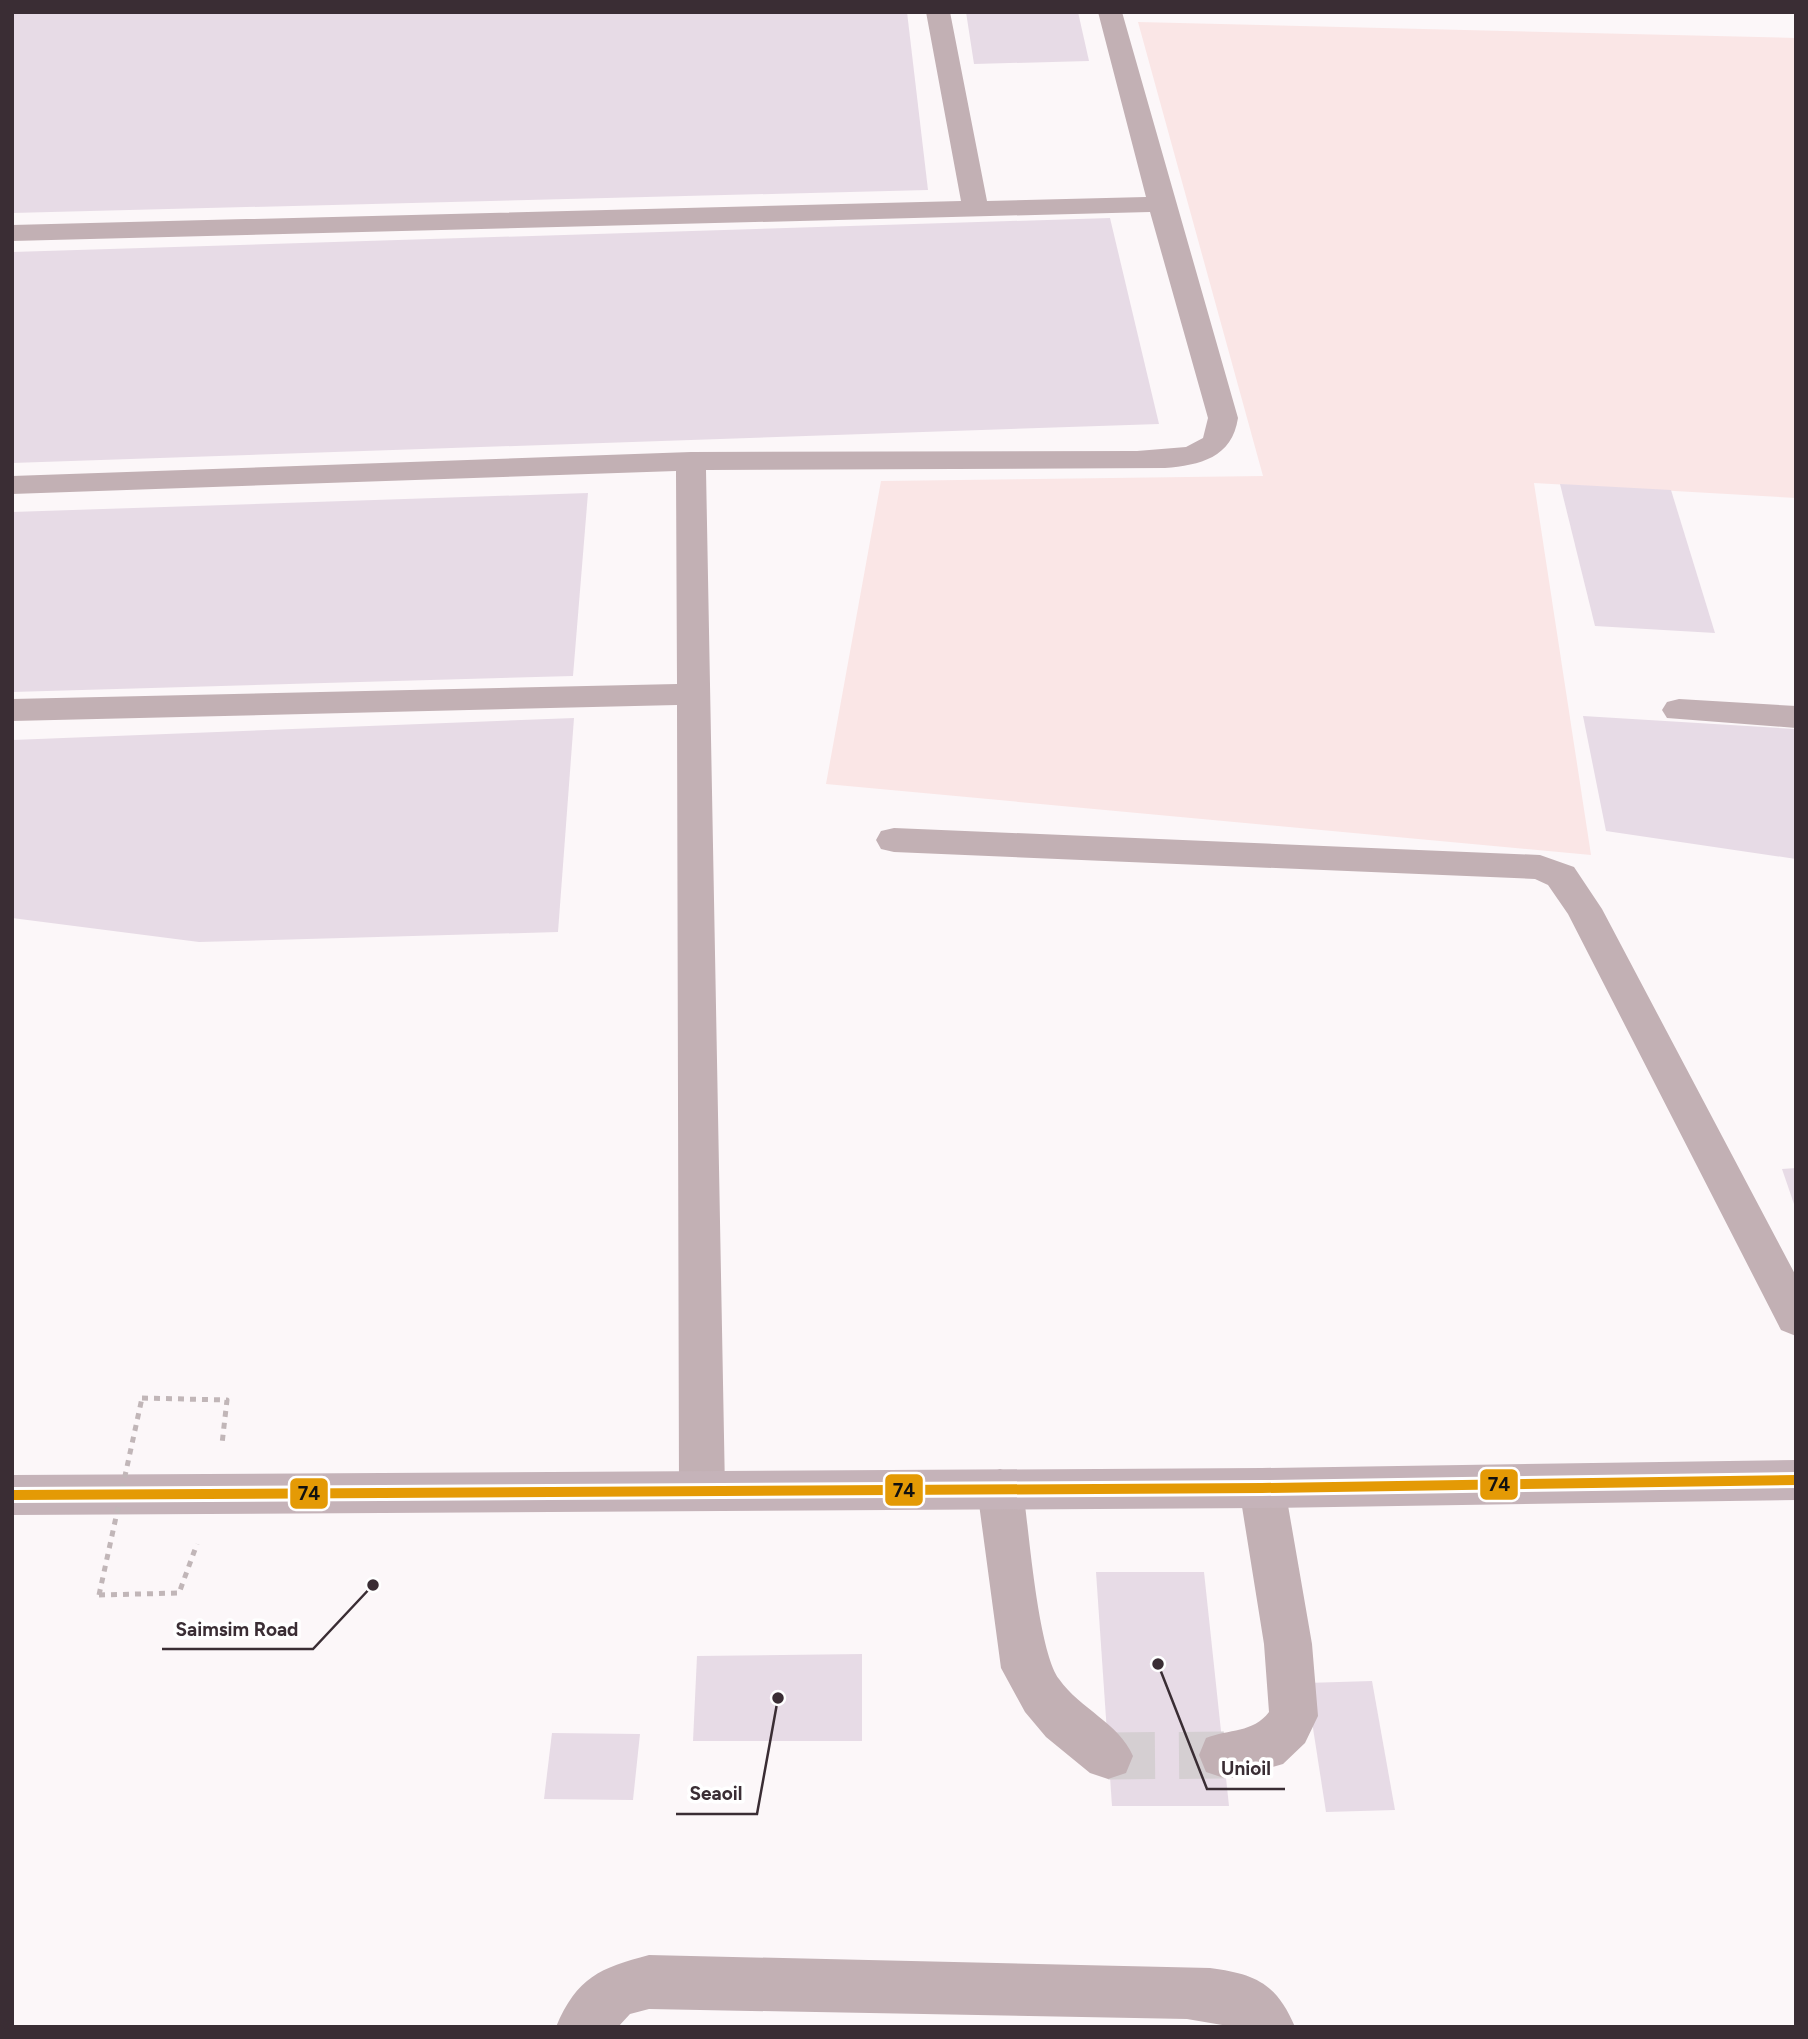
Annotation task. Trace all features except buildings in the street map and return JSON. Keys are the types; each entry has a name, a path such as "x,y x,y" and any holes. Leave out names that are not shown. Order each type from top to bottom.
{"highway":[{"path":"12,1495 1262,1488 1796,1480"}],"street":[{"path":"938,12 976,209"},
{"path":"12,485 691,461 1137,460 1183,458 1211,450 1224,432 1223,418 1161,204 1110,12"},
{"path":"12,233 1161,204"},
{"path":"691,461 702,1490"},
{"path":"12,710 692,694"},
{"path":"1679,710 1796,717"},
{"path":"894,840 1540,867 1561,876 1584,909 1796,1318"},
{"path":"1224,1755 1256,1753 1283,1734 1294,1713 1292,1679 1262,1488"},
{"path":"1000,1489 1025,1668 1042,1696 1063,1721 1108,1756"},
{"path":"583,2027 614,1991 649,1982 1187,1992 1236,1998 1264,2015 1268,2027"}],"path":[{"path":"142,1398 227,1400 216,1493 179,1593 99,1595 142,1398"}],"shaded area":[{"path":"1138,22 1796,38 1796,498 1534,483 1591,855 826,784 881,481 1263,476"}],"tunnel":[{"path":"1108,1756 1224,1755"}],"transit line":[{"name":"74","path":"12,1495 1262,1488 1796,1480"}],"place":[{"name":"Saimsim Road","path":"373,1585"},
{"name":"Unioil","path":"1158,1664"},
{"name":"Seaoil","path":"778,1698"}]}
